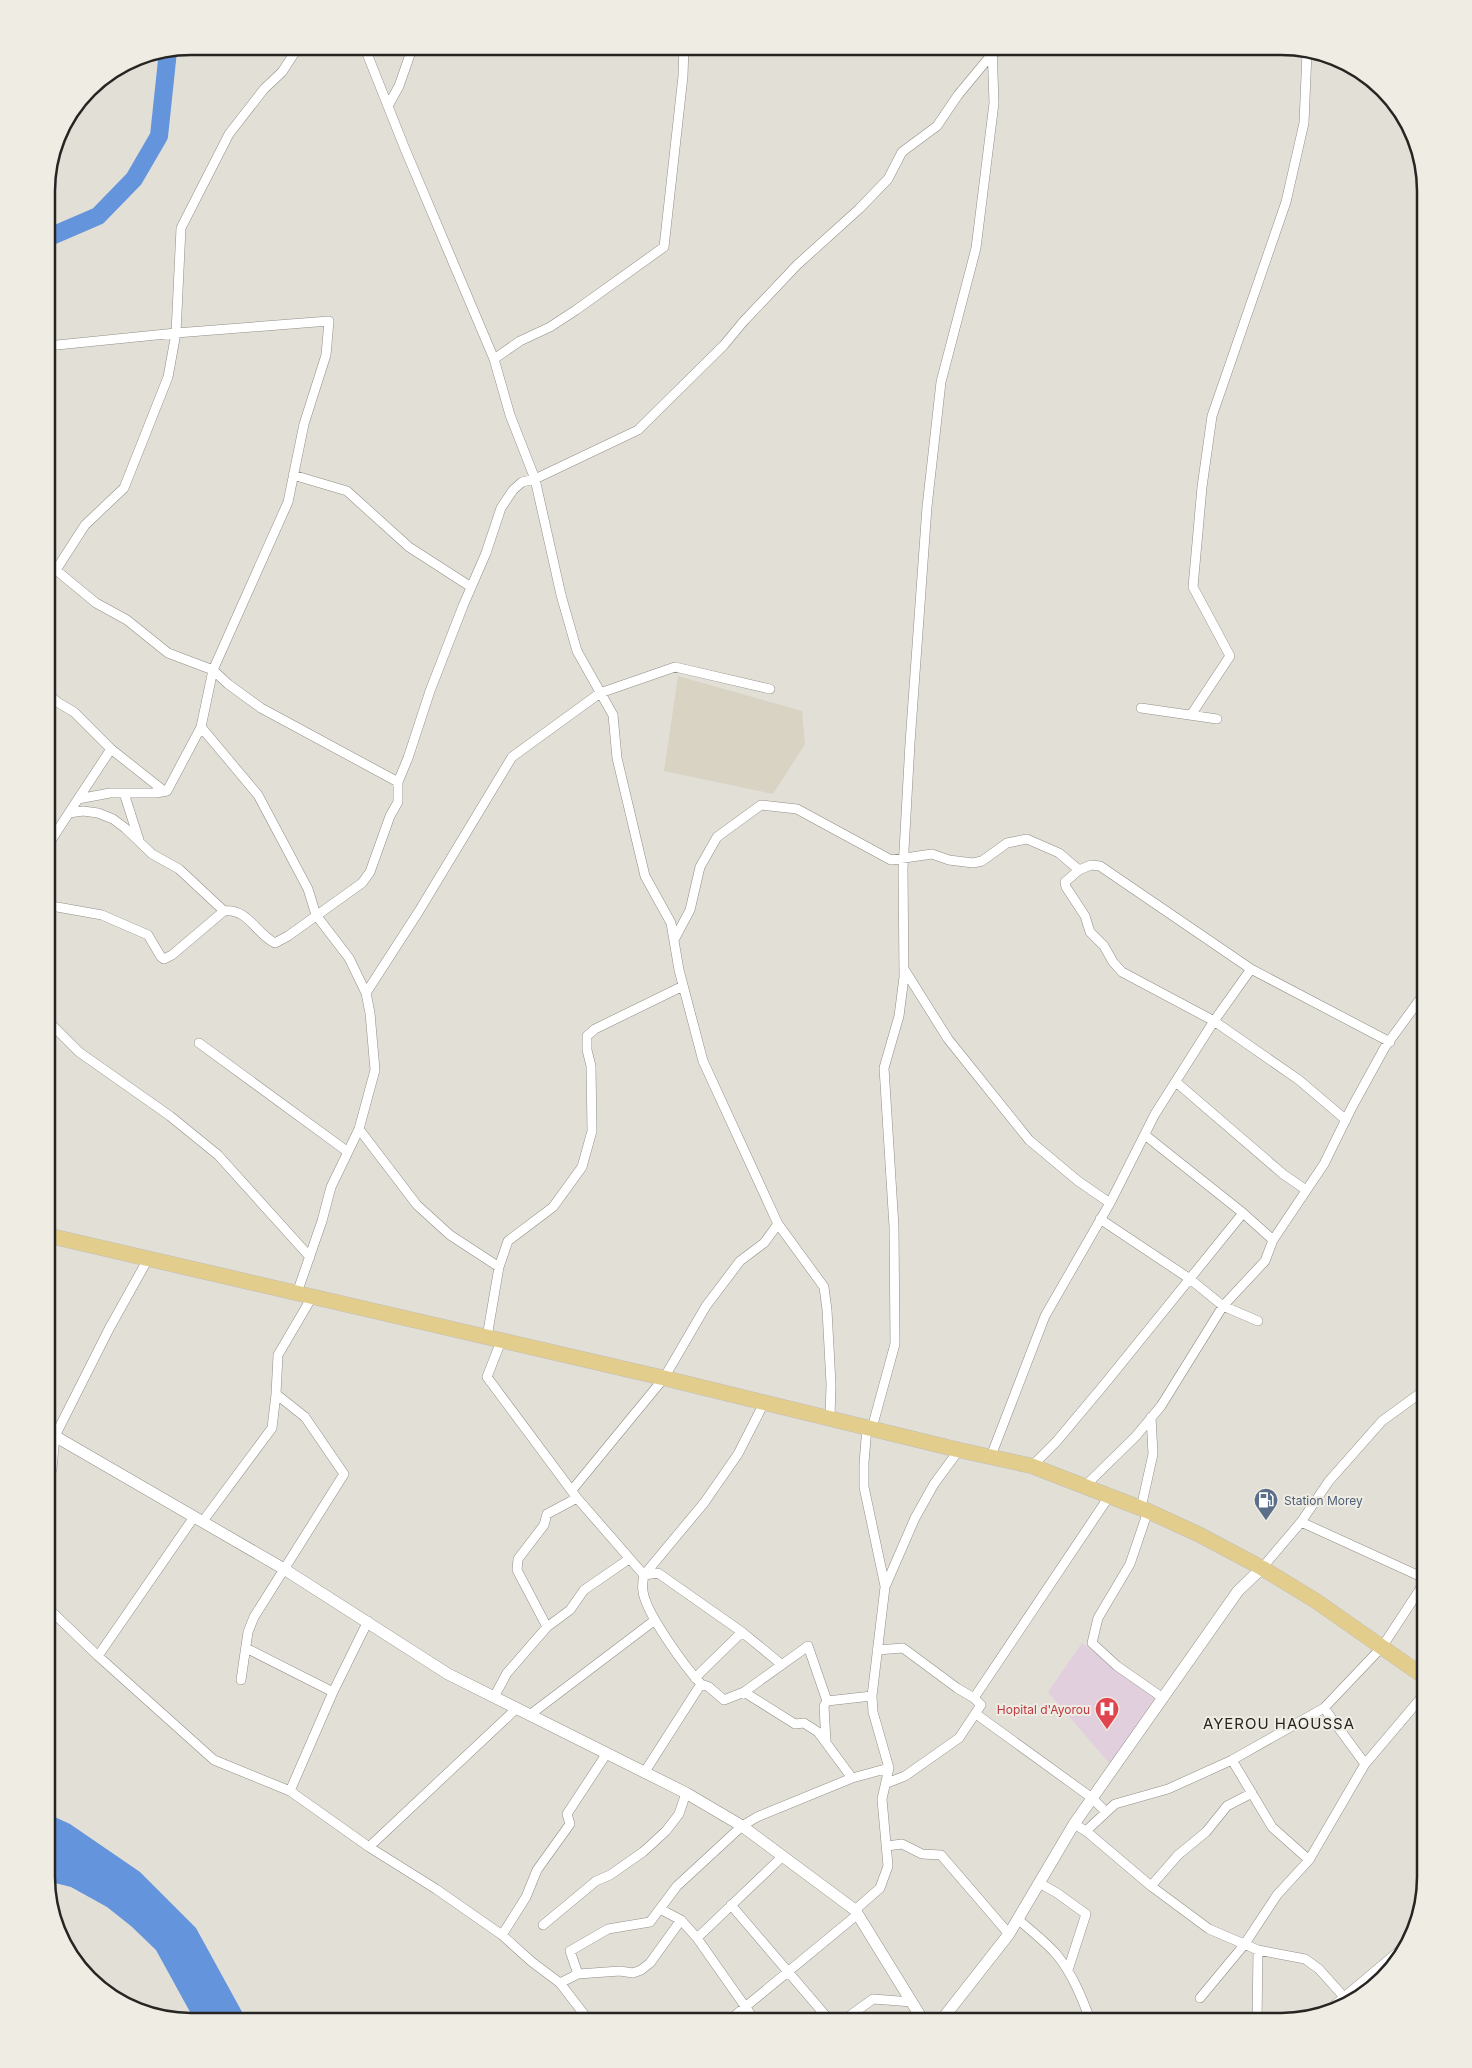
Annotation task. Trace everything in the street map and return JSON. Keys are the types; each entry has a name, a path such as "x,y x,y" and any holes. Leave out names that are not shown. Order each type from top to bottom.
{"main road":[{"path":"55,1237 664,1378 1032,1466 1110,1495 1144,1510 1200,1535 1262,1568 1316,1600 1417,1672"}],"street":[{"path":"293,55 282,72 264,89 228,134 181,228 176,332 168,377 124,488 85,525 56,570 96,603 127,620 168,653 213,670 228,684 261,708 398,782"},
{"path":"368,55 494,359 510,415 535,478 561,595 577,651 612,715 617,758 646,876 671,923 683,986 703,1061 778,1224 824,1287 831,1384 830,1418"},
{"path":"388,106 399,86 411,55"},
{"path":"494,359 520,341 550,327 576,310 664,247 684,55"},
{"path":"55,907 102,915 148,935 161,958 164,959 172,956 224,911 232,910 243,914 264,937 275,943 288,936 366,879 390,816 398,802 398,782 430,691 486,553 506,497 522,482 535,478 638,430 724,345 797,264 859,209 888,179 902,152 937,126 988,55"},
{"path":"885,1587 864,1487 864,1463 870,1428 895,1344 894,1227 884,1068 900,1016 904,969 904,859 927,507 941,382 976,248 994,103 992,55"},
{"path":"1191,716 1230,656 1193,586 1202,487 1212,416 1286,202 1304,122 1308,58"},
{"path":"55,345 176,332 329,321 326,355 304,424 288,502 213,670 202,728 167,791 110,793 78,799"},
{"path":"293,475 347,491 409,546 471,587"},
{"path":"366,993 419,912 512,756 600,693 675,667 770,689"},
{"path":"55,700 74,712 111,749 164,792"},
{"path":"1142,708 1217,719"},
{"path":"202,728 258,795 308,889 316,915 348,958 366,993 370,1013 375,1070 359,1129 331,1187 297,1293"},
{"path":"55,834 111,749"},
{"path":"124,793 140,843"},
{"path":"674,940 690,910 700,866 717,837 762,805 797,809 891,860 932,854 949,860 973,863 982,861 1007,843 1027,839 1059,853 1079,870"},
{"path":"69,813 83,811 98,813 113,819 126,828 152,854 179,869 224,911"},
{"path":"1346,1120 1299,1080 1214,1021 1122,972 1113,962 1104,946 1090,932 1085,916 1066,887 1065,882 1079,870 1092,865 1100,866 1251,969 1390,1042"},
{"path":"904,969 948,1039 1029,1140 1078,1181 1110,1203"},
{"path":"991,1456 1045,1316 1110,1203 1155,1114 1214,1021 1251,969"},
{"path":"644,1575 629,1560 574,1494 487,1378 494,1339 499,1267 508,1241 553,1207 582,1167 592,1131 591,1066 587,1050 587,1036 595,1029 683,986"},
{"path":"1086,1486 1136,1436 1161,1406 1223,1306 1265,1261 1273,1240 1324,1164 1346,1120 1390,1042 1417,1004"},
{"path":"55,1027 79,1052 170,1116 218,1155 310,1257"},
{"path":"199,1043 348,1152"},
{"path":"1176,1082 1283,1174 1306,1190"},
{"path":"359,1129 417,1205 450,1235 499,1267"},
{"path":"1145,1135 1273,1240"},
{"path":"1032,1466 1062,1435 1243,1214"},
{"path":"1100,1219 1190,1279 1223,1306 1258,1321"},
{"path":"547,1627 517,1570 518,1559 544,1525 547,1514 574,1494 664,1378 706,1306 740,1261 764,1243 778,1224"},
{"path":"55,1426 148,1259"},
{"path":"98,1656 198,1519 272,1428 278,1355 312,1297"},
{"path":"241,1680 248,1632 254,1617 344,1474 305,1417 276,1394"},
{"path":"947,2013 1019,1920 1074,1824 1238,1591 1262,1568 1301,1522 1329,1481 1382,1421 1417,1396"},
{"path":"764,1403 738,1454 704,1503 644,1575 642,1592 655,1620 698,1681 709,1687 724,1700 744,1692 808,1646 827,1701 824,1706 826,1742"},
{"path":"1151,1417 1154,1454 1144,1510 1130,1564 1098,1618 1092,1643 1117,1666 1163,1698"},
{"path":"55,1435 284,1569 448,1674 686,1793 742,1826 857,1912 919,2013"},
{"path":"739,2013 857,1912 880,1888 888,1866 882,1799 889,1768 873,1712 872,1696 885,1587 915,1518 934,1484 959,1450"},
{"path":"974,1698 1110,1495"},
{"path":"1301,1522 1417,1576"},
{"path":"494,1697 506,1673 547,1627 570,1610 584,1590 629,1560"},
{"path":"644,1575 658,1573 742,1632 781,1664"},
{"path":"1086,1831 1115,1804 1168,1789 1232,1760 1324,1708 1382,1647 1417,1594"},
{"path":"55,1615 98,1656 214,1760 290,1791 369,1847 436,1889 502,1936 560,1983 583,2013"},
{"path":"531,1714 655,1620"},
{"path":"290,1791 333,1692 368,1621"},
{"path":"644,1773 698,1681 742,1632"},
{"path":"246,1648 333,1692"},
{"path":"877,1650 903,1648 982,1705 959,1738 905,1776 887,1783"},
{"path":"744,1692 795,1724 804,1723 818,1732 852,1778"},
{"path":"827,1701 872,1696"},
{"path":"1200,1998 1244,1945 1277,1896 1309,1860 1365,1764 1417,1703"},
{"path":"369,1847 517,1708"},
{"path":"1324,1708 1365,1764"},
{"path":"976,1714 1092,1798 1106,1812"},
{"path":"502,1936 526,1897 537,1870 570,1824 567,1814 607,1753"},
{"path":"1232,1760 1272,1827 1309,1860"},
{"path":"578,1974 570,1951 608,1929 650,1922 678,1886 742,1826 757,1817 852,1778 889,1768"},
{"path":"543,1925 596,1881 610,1875 643,1852 666,1831 679,1814 686,1793"},
{"path":"1150,1886 1178,1855 1206,1832 1227,1806 1252,1793"},
{"path":"1074,1824 1086,1831 1150,1886 1209,1929 1258,1950 1305,1959 1319,1969 1344,1997 1364,1985"},
{"path":"887,1846 902,1844 922,1854 941,1855 1009,1934"},
{"path":"697,1938 783,1856"},
{"path":"1041,1884 1086,1914 1068,1970"},
{"path":"731,1905 823,2013"},
{"path":"660,1909 681,1920 697,1938 749,2013"},
{"path":"560,1983 578,1974 620,1971 633,1973 641,1970 650,1963 681,1920"},
{"path":"1019,1920 1055,1953 1068,1970 1088,2013"},
{"path":"1257,2013 1258,1950"},
{"path":"854,2013 873,1999 912,2002"}],"shaded area":[{"path":"678,676 802,711 805,744 773,794 664,771"},
{"name":"Hopital d'Ayorou","path":"1082,1643 1156,1696 1110,1764 1048,1692"}],"water":[{"path":"55,1817 70,1824 140,1872 196,1928 243,2013 191,2013 156,1950 131,1926 107,1907 71,1887 55,1883"}],"waterway":[{"path":"55,235 98,216 134,179 159,136 167,57"}],"place":[{"name":"Station Morey","path":"1266,1521"},
{"name":"Hopital d'Ayorou","path":"1107,1730"}],"district":[{"name":"AYEROU HAOUSSA","path":"1279,1723"}]}
